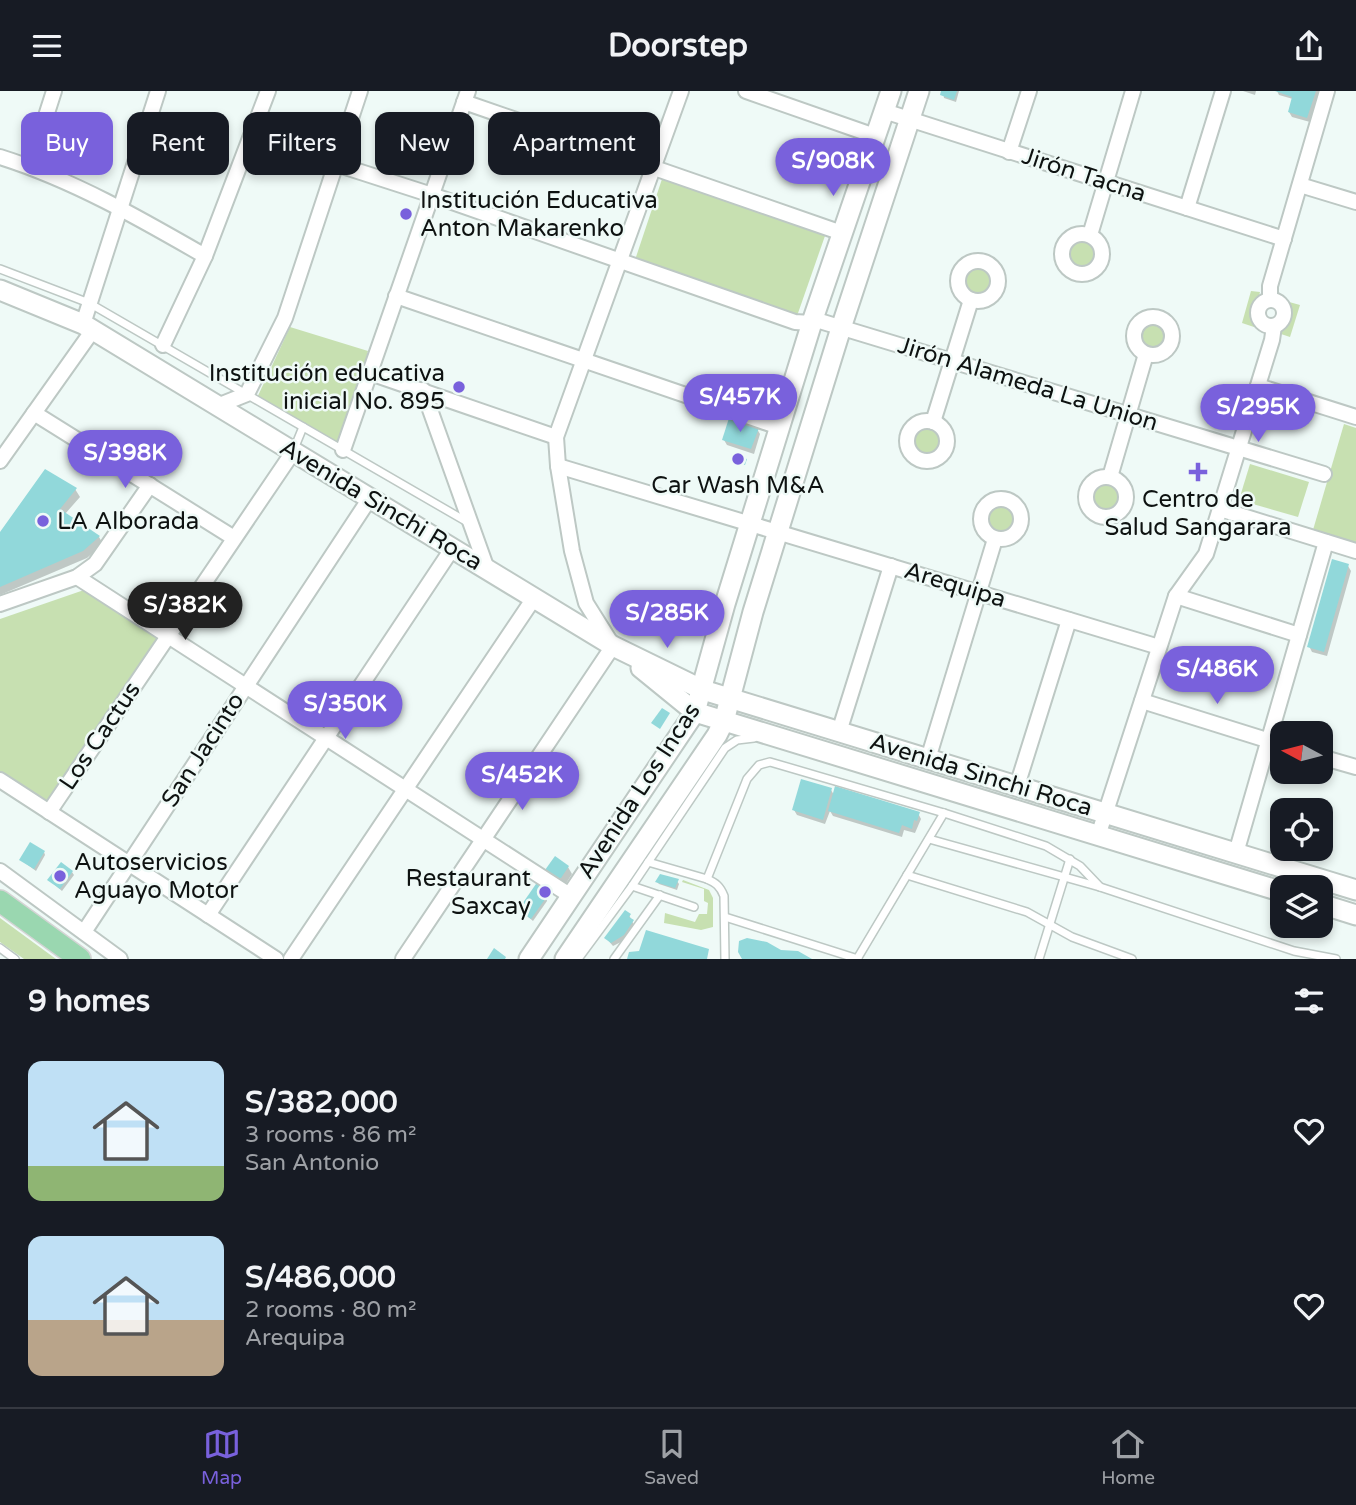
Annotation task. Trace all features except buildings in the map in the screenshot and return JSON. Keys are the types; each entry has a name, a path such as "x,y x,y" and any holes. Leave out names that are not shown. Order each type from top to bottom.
{"main road":[{"name":"Avenida Los Incas","path":"529,959 695,712 725,604 812,321 891,91"},
{"name":"Avenida Los Incas","path":"565,959 718,735 724,721 778,532 841,328 919,91"},
{"name":"Avenida Sinchi Roca","path":"7,295 88,327 613,646 703,690 1356,890"},
{"name":"Avenida Sinchi Roca","path":"613,646 695,712 1270,889"},
{"path":"0,901 80,959"},
{"path":"1333,910 1350,918"}],"street":[{"path":"47,112 54,91"},
{"path":"0,461 88,327 89,303 158,91"},
{"path":"261,112 268,91"},
{"path":"353,112 360,91"},
{"path":"660,149 681,91"},
{"path":"746,91 875,136"},
{"path":"1009,152 1029,91"},
{"path":"1090,235 1133,91"},
{"path":"1187,208 1223,93 1207,91"},
{"path":"1098,836 1175,596 1206,554 1272,340 1273,327 1281,322 1285,314 1278,302 1270,300 1270,286 1327,91"},
{"path":"343,450 466,97 506,112"},
{"name":"Jirón Tacna","path":"884,111 1284,239"},
{"path":"0,157 21,163"},
{"path":"163,345 205,256 243,160"},
{"path":"660,170 842,233"},
{"name":"Jirón Alameda La Union","path":"361,172 796,322 812,321 841,328 1324,474"},
{"path":"50,175 121,207 205,256"},
{"path":"217,406 247,394 285,318 331,175"},
{"path":"403,959 613,646 586,603 572,551 556,437 650,175"},
{"path":"1300,185 1356,202"},
{"path":"396,296 779,428"},
{"path":"933,422 971,300"},
{"path":"1110,477 1146,354"},
{"path":"370,373 556,437"},
{"path":"1258,386 1356,417"},
{"path":"422,390 487,569"},
{"path":"34,413 234,538"},
{"name":"Los Cactus","path":"49,812 293,452"},
{"name":"Arequipa","path":"558,465 1159,647"},
{"path":"0,604 77,577 95,564 150,485"},
{"name":"San Jacinto","path":"83,932 370,499"},
{"path":"1220,509 1356,551"},
{"path":"928,759 995,539"},
{"path":"1281,721 1299,635 1326,542"},
{"path":"208,915 452,549"},
{"path":"839,731 891,566"},
{"path":"77,577 571,896"},
{"path":"1175,596 1299,635"},
{"path":"291,959 534,598"},
{"path":"1017,786 1069,620"},
{"path":"1142,701 1270,741"},
{"path":"1236,853 1270,760"},
{"path":"1334,761 1356,768"},
{"path":"0,780 276,959"},
{"path":"0,871 120,959"}],"lane":[{"path":"0,269 89,303 471,524"},
{"path":"7,295 30,280"},
{"path":"293,452 303,428"},
{"path":"578,959 632,886 725,748 737,740 754,738 1203,877"},
{"path":"707,879 747,779 754,769 765,763 777,764 944,813 1046,846 1070,859 1100,887"},
{"path":"725,917 858,959 944,813"},
{"path":"929,839 1100,887 1294,951 1332,959"},
{"path":"1039,959 1070,859"},
{"path":"648,862 707,879 721,888 725,917 725,959"},
{"path":"907,875 1027,912 1072,937 1132,959"},
{"path":"632,886 694,907"},
{"path":"614,959 660,895"},
{"path":"1350,918 1356,925"},
{"path":"0,948 15,959"}],"green space":[{"path":"663,176 826,233 797,316 635,260"},
{"path":"1081,239 1092,243 1096,254 1092,265 1081,269 1070,265 1066,254 1070,243"},
{"path":"977,265 988,270 993,281 988,292 977,297 966,292 961,281 966,270"},
{"path":"1251,291 1260,292 1256,318 1260,329 1242,323"},
{"path":"1282,300 1300,305 1290,337 1281,334 1286,313"},
{"path":"1153,322 1163,326 1167,336 1163,346 1153,350 1143,346 1139,336 1143,326"},
{"path":"290,327 368,351 362,376 336,446 256,400"},
{"path":"1344,424 1356,428 1356,543 1313,530"},
{"path":"926,426 937,430 941,441 937,452 926,456 915,452 911,441 915,430"},
{"path":"1250,464 1309,482 1298,517 1239,500"},
{"path":"1106,482 1117,486 1121,497 1117,508 1106,512 1095,508 1091,497 1095,486"},
{"path":"1001,502 1013,507 1018,519 1013,531 1001,536 989,531 984,519 989,507"},
{"path":"84,590 158,637 48,802 0,772 0,619"},
{"path":"683,880 709,890 713,898 713,927 701,930 664,923 665,913 695,922 699,914 707,914 708,903 704,901 704,889 682,882"},
{"path":"0,918 56,959 24,959 0,942"}],"place":[{"name":"Institución Educativa Anton Makarenko","path":"406,214"},
{"name":"Institución educativa inicial No. 895","path":"459,387"},
{"name":"Car Wash M&A","path":"738,459"},
{"name":"Centro de Salud Sangarara","path":"1198,472"},
{"name":"LA Alborada","path":"43,521"},
{"name":"Autoservicios Aguayo Motor","path":"60,876"},
{"name":"Restaurant Saxcay","path":"545,892"}]}
